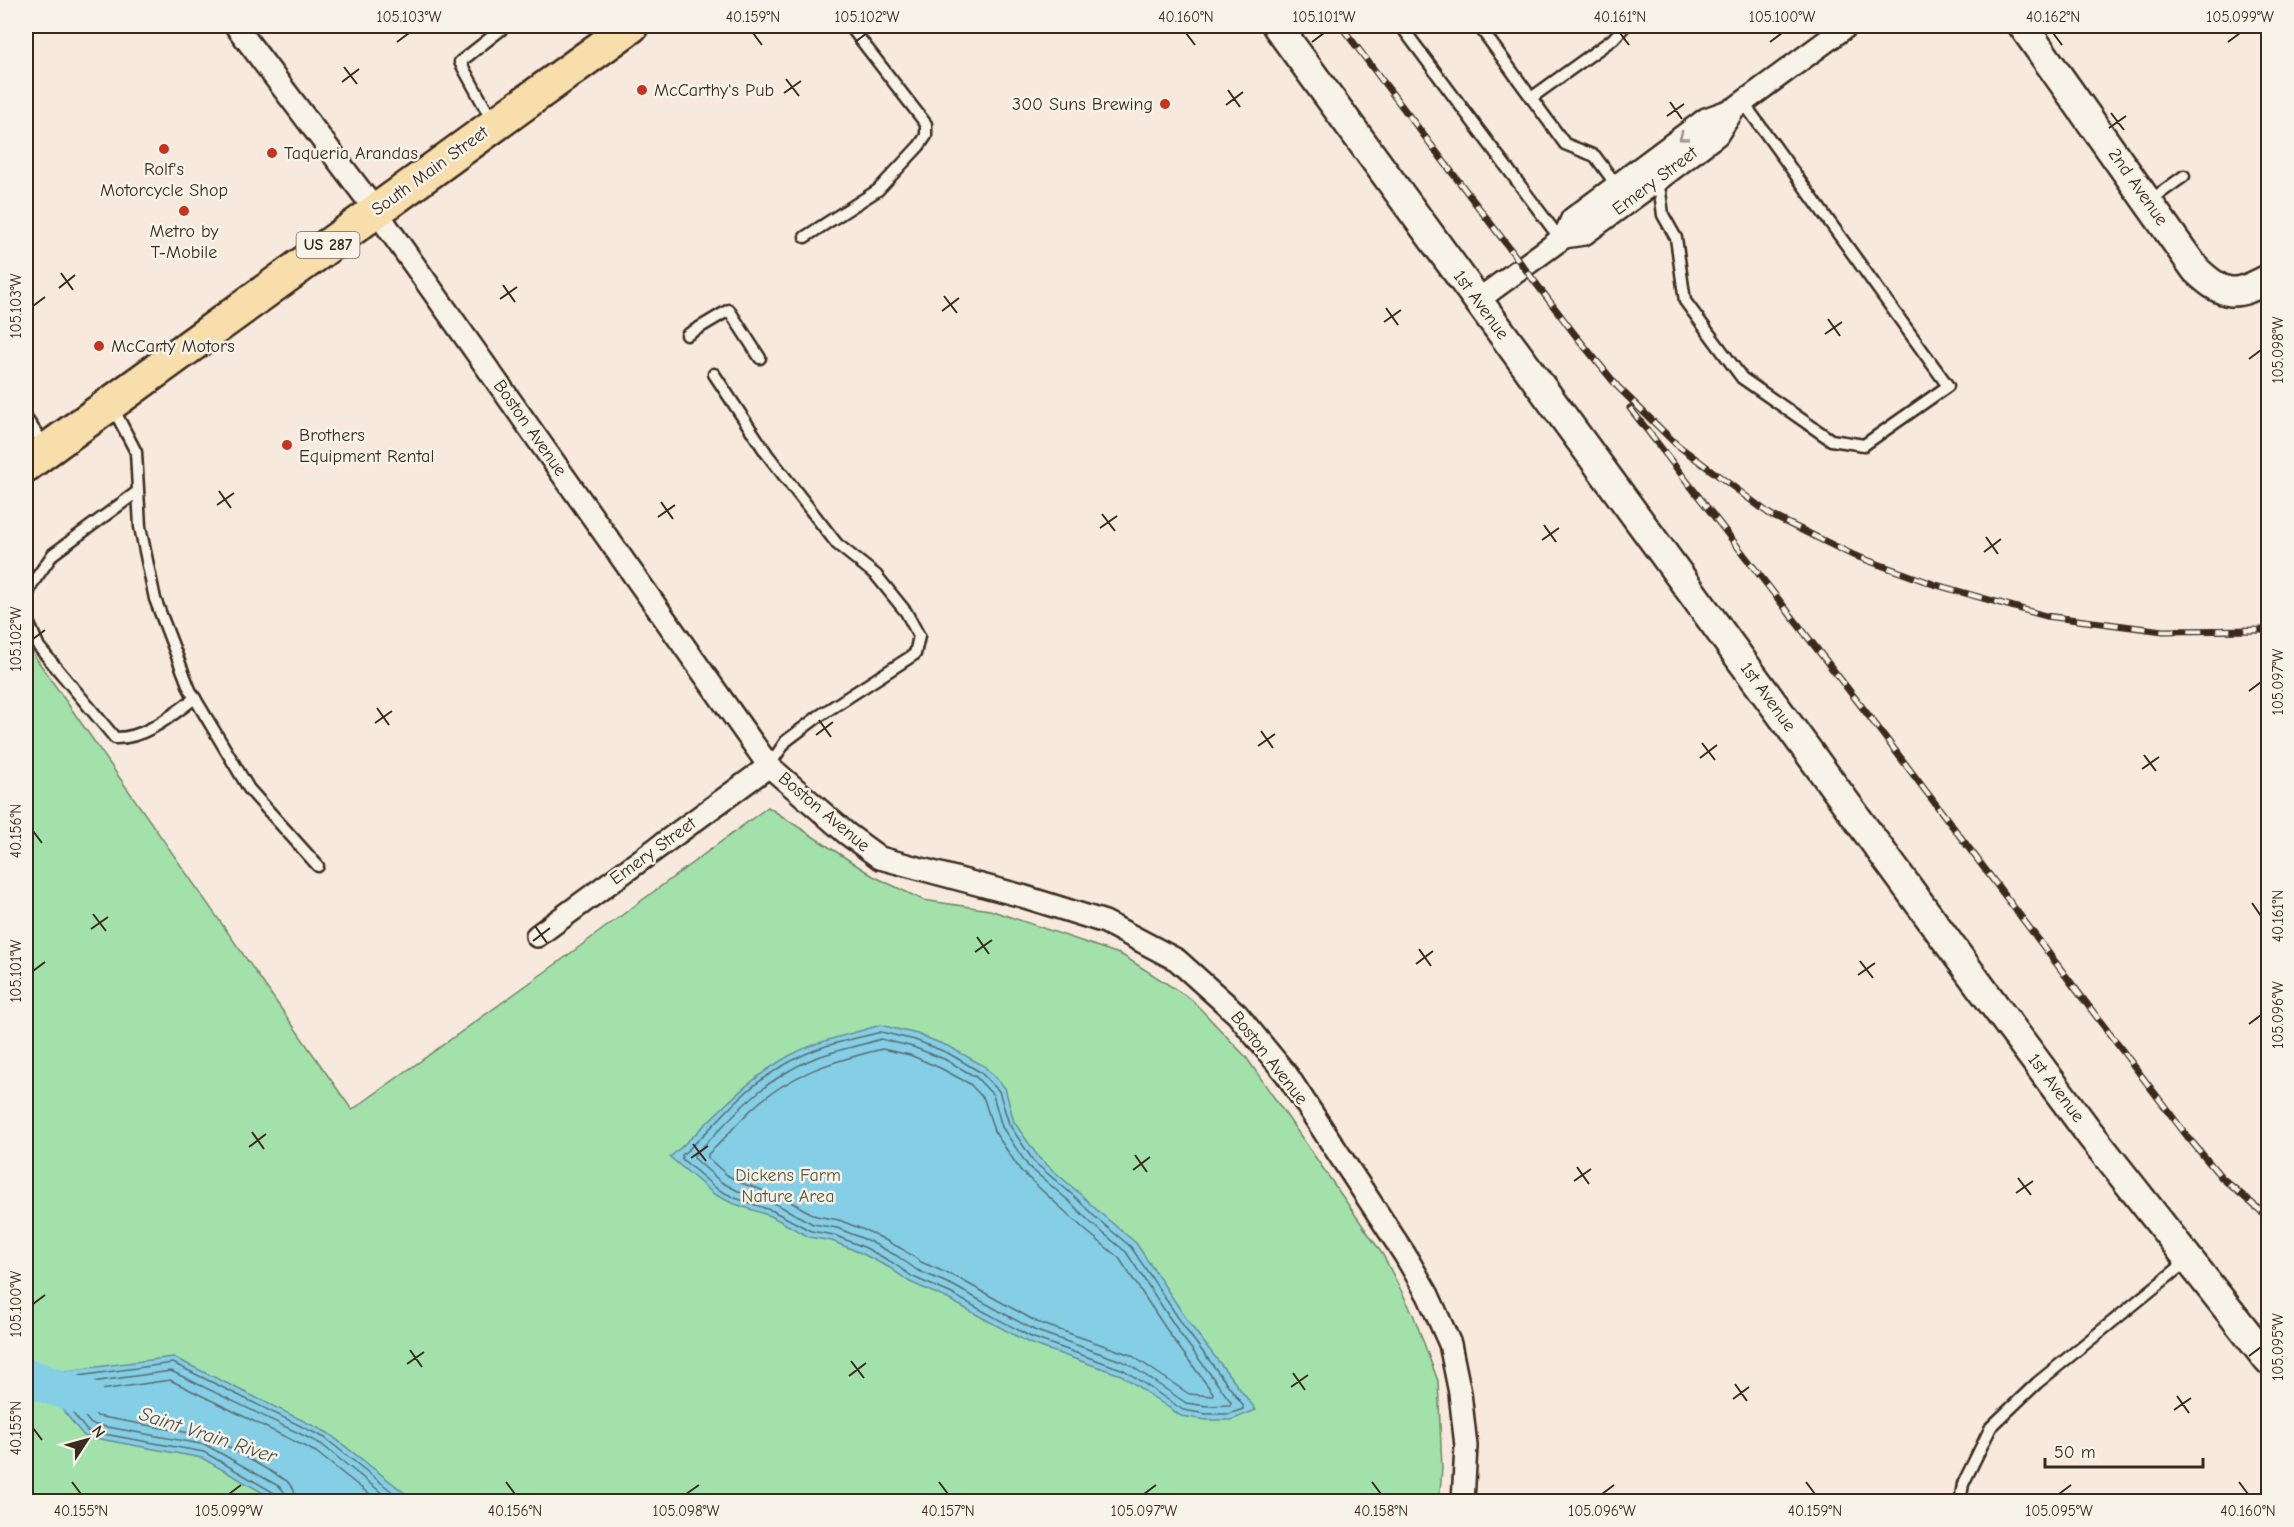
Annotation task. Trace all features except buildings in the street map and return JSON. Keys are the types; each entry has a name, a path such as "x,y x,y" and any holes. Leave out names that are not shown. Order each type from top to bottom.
{"highway":[{"name":"South Main Street","path":"37,457 631,26"}],"street":[{"name":"Boston Avenue","path":"236,26 376,211 769,766 846,833 880,858 1022,896 1105,922 1177,960 1237,1014 1287,1075 1405,1255 1428,1295 1450,1344 1460,1393 1466,1446 1463,1502"},
{"name":"1st Avenue","path":"1277,26 1977,982 2090,1134 2268,1360"},
{"name":"Emery Street","path":"1563,238 1572,219 1706,119 1738,105 1847,26"},
{"name":"2nd Avenue","path":"2023,26 2196,270 2214,287 2232,292 2246,291 2268,279"},
{"name":"Emery Street","path":"1478,300 1563,238 1584,234 1653,183 1716,135 1738,105"},
{"name":"Emery Street","path":"537,936 769,766"}],"lane":[{"path":"805,237 878,190 926,136 926,124 850,26"},
{"path":"1401,26 1563,238"},
{"path":"1479,26 1565,144 1595,156 1617,186"},
{"path":"1531,98 1612,39 1625,26"},
{"path":"494,125 460,62 503,28"},
{"path":"1653,183 1660,192 1663,215 1676,238 1685,301 1742,378 1831,440 1864,445 1948,386 1738,105"},
{"path":"2148,202 2184,176"},
{"path":"687,335 729,310 760,357"},
{"path":"714,374 767,454 837,544 876,575 906,612 918,636 915,654 819,716 786,741 769,766"},
{"path":"110,403 136,452 140,527 155,599 190,690 249,789 318,866"},
{"path":"26,418 37,457"},
{"path":"26,599 32,584 53,554 137,492"},
{"path":"26,617 39,647 115,738 128,738 158,725 195,698"},
{"path":"1960,1502 1963,1484 1990,1427 2037,1383 2190,1259"}],"green space":[{"name":"Dickens Farm Nature Area","path":"26,644 352,1110 556,964 768,807 873,876 923,900 990,910 1122,955 1191,999 1246,1057 1383,1255 1413,1314 1438,1381 1442,1469 1439,1501 26,1501"}],"water":[{"path":"880,1025 917,1034 950,1047 984,1066 1005,1088 1014,1122 1039,1158 1136,1243 1192,1327 1256,1410 1231,1420 1206,1420 1181,1416 1121,1375 1029,1343 948,1299 910,1282 863,1254 832,1241 809,1237 771,1216 732,1203 714,1194 670,1157 741,1090 772,1066 811,1046"},
{"path":"173,1357 328,1433 415,1501 277,1501 202,1458 84,1436 34,1375"}],"waterway":[{"name":"Saint Vrain River","path":"26,1377 86,1398"}],"railway":[{"path":"1341,26 1576,336 1618,387 1676,444 1771,515 1853,555 1933,584 2046,616 2163,631 2268,630"},
{"path":"1630,408 1872,720 2187,1136 2222,1178 2268,1217"}],"place":[{"name":"McCarthy's Pub","path":"642,90"},
{"name":"300 Suns Brewing","path":"1165,104"},
{"name":"Rolf's Motorcycle Shop","path":"164,149"},
{"name":"Taqueria Arandas","path":"272,153"},
{"name":"Metro by T-Mobile","path":"184,211"},
{"name":"McCarty Motors","path":"99,346"},
{"name":"Brothers Equipment Rental","path":"287,445"}]}
